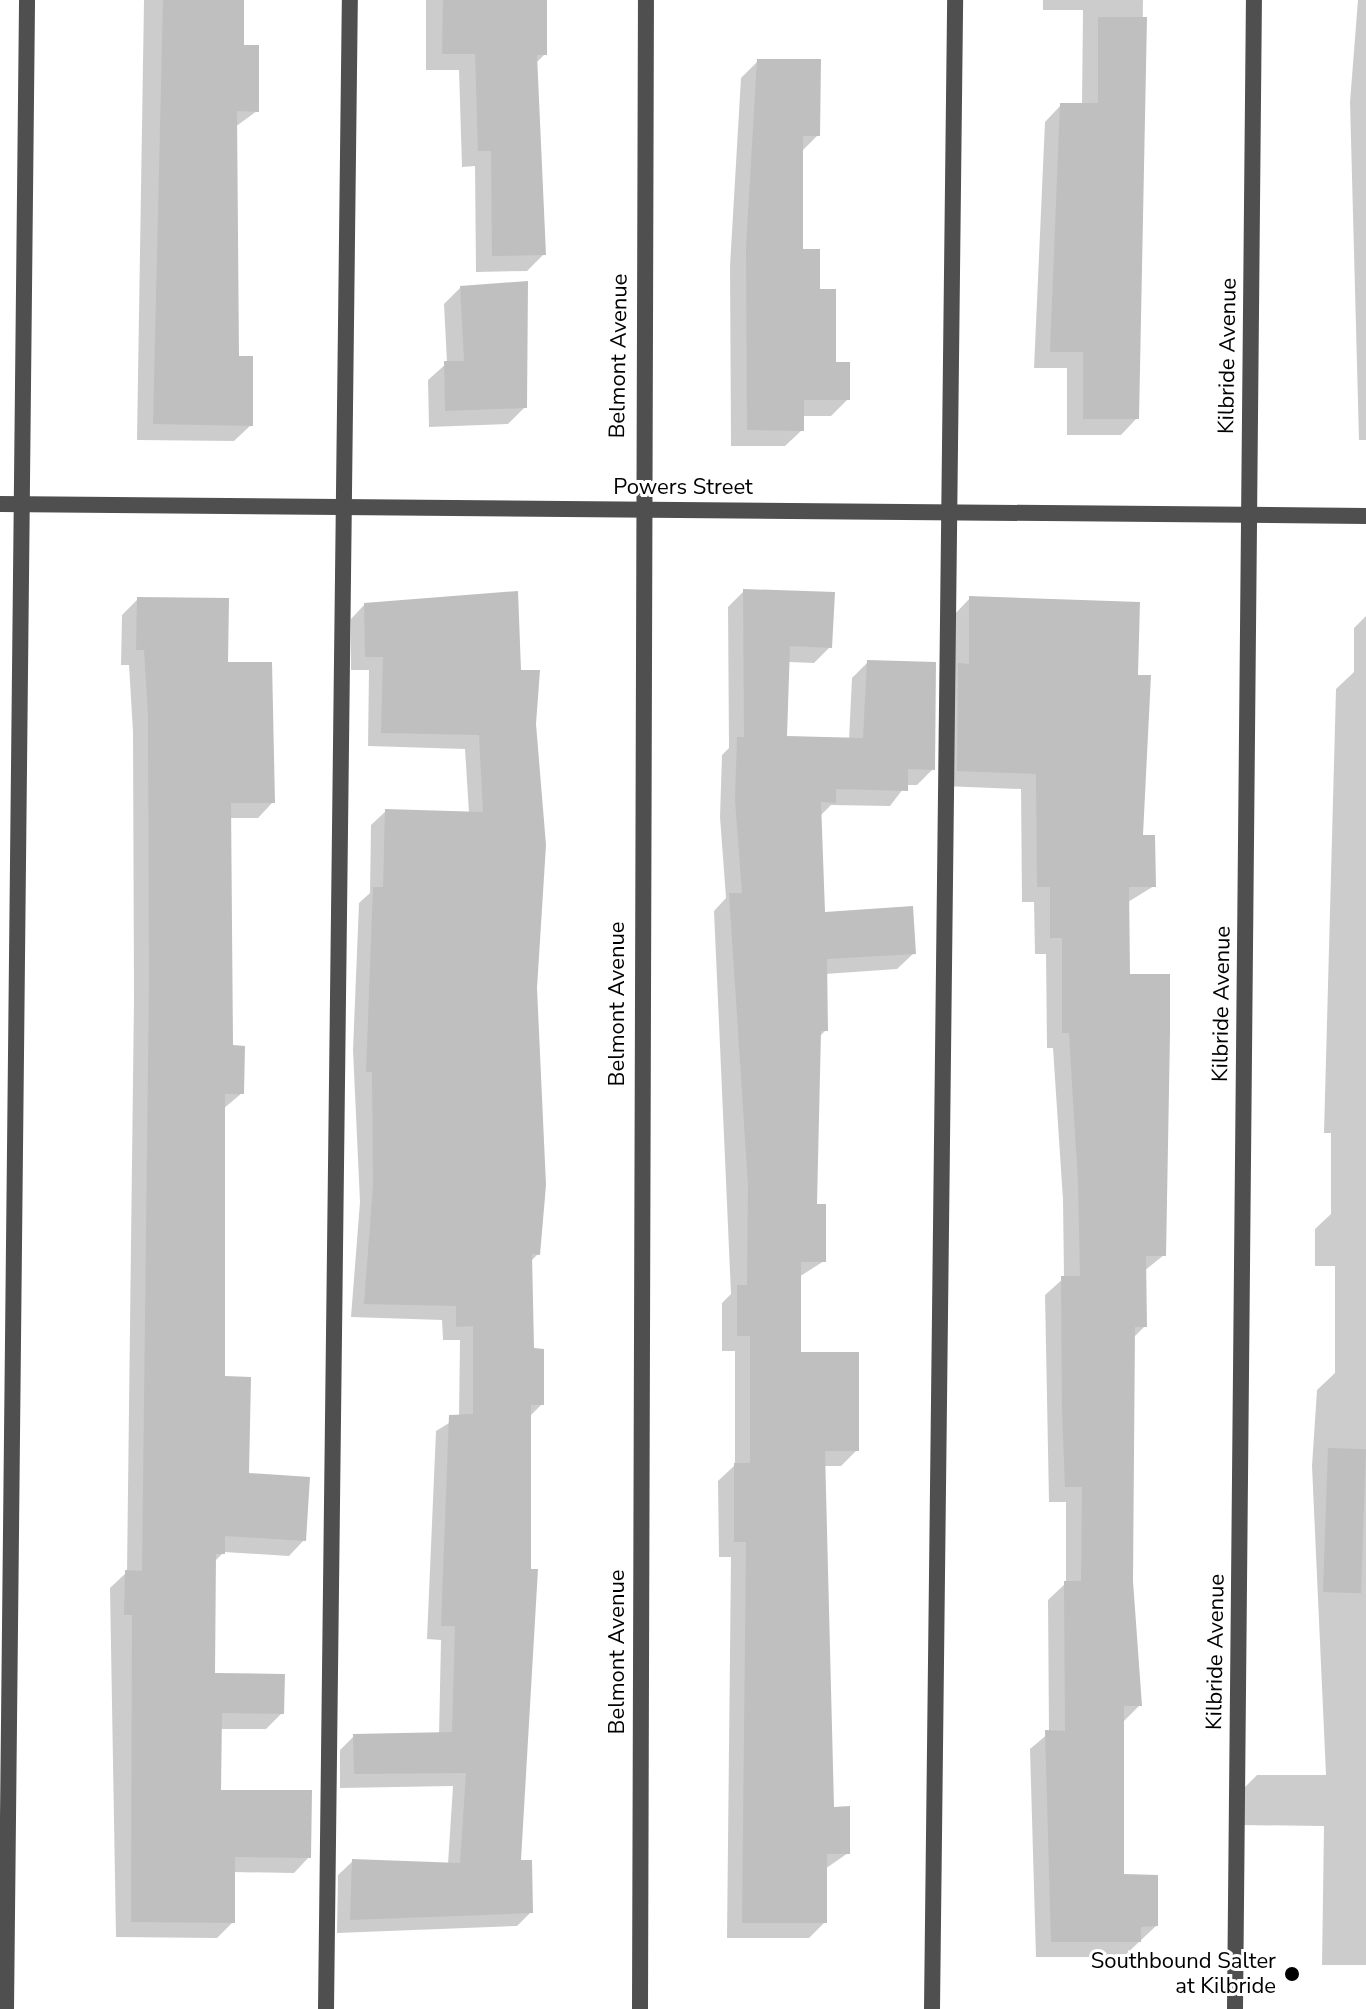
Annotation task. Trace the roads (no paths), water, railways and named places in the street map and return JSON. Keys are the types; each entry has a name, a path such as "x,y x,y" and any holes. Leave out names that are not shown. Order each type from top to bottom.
{"street":[{"path":"6,2009 25,504 27,0"},
{"path":"326,2009 350,0"},
{"name":"Belmont Avenue","path":"640,2009 639,510 646,0"},
{"path":"932,2009 955,0"},
{"name":"Kilbride Avenue","path":"1235,2009 1254,0"},
{"name":"Powers Street","path":"0,504 1366,516"}],"place":[{"name":"Southbound Salter at Kilbride","path":"1292,1974"}]}
